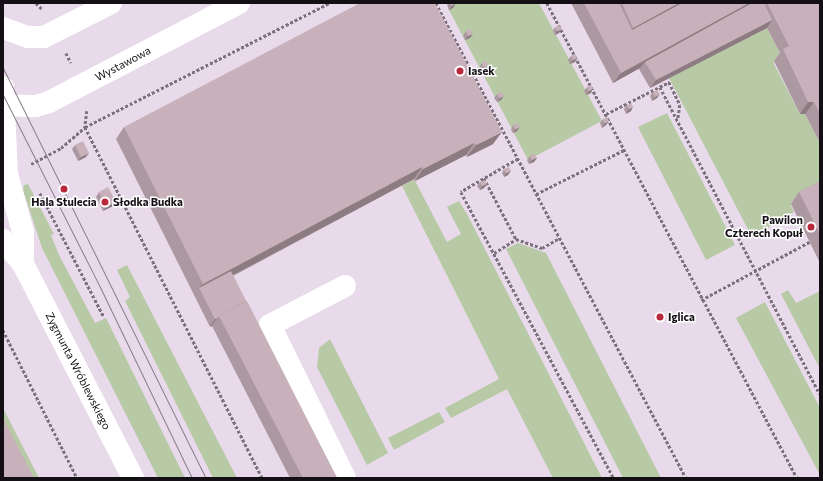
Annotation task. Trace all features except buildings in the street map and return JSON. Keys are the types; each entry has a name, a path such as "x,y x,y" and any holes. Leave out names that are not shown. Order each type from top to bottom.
{"main road":[{"path":"3,28 28,37 44,37 111,3"},
{"name":"Wystawowa","path":"4,100 36,106 55,100 239,3"},
{"name":"Zygmunta Wróblewskiego","path":"4,100 7,174 22,232 23,264"},
{"name":"Zygmunta Wróblewskiego","path":"3,240 23,264 133,478"},
{"path":"345,286 270,325 345,478"}],"path":[{"path":"27,166 61,148 84,127 329,3"},
{"path":"436,3 686,478"},
{"path":"547,3 797,478"},
{"path":"606,114 669,82 680,105 678,120"},
{"path":"660,87 757,270 820,394"},
{"path":"87,108 84,127 262,478"},
{"path":"536,194 624,150"},
{"path":"518,159 461,192 614,478"},
{"path":"484,178 516,239 542,248 559,238"},
{"path":"38,187 104,317"},
{"path":"494,253 516,239"},
{"path":"702,300 809,242"},
{"path":"3,330 77,478"}],"green space":[{"path":"458,3 539,3 602,121 528,160 448,8"},
{"path":"767,28 782,57 775,60 774,64 800,114 805,114 820,143 820,188 792,202 791,206 794,212 752,237 669,78"},
{"path":"667,113 735,245 706,260 638,127"},
{"path":"414,179 447,242 461,234 447,207 459,201 602,478 553,478 507,389 451,418 445,408 499,379 402,186"},
{"path":"28,184 54,234 51,235 59,255 95,323 106,318 185,478 158,478 42,248 23,190 24,185"},
{"path":"518,243 546,253 661,478 623,478 506,249"},
{"path":"127,265 237,478 213,478 125,301 130,297 117,270"},
{"path":"788,290 796,303 820,291 820,369 781,294"},
{"path":"765,302 820,408 820,475 736,318"},
{"path":"330,339 388,453 367,465 317,367 319,348"},
{"path":"3,408 39,478 3,478"},
{"path":"439,412 445,422 394,450 388,438"}],"tram line":[{"path":"3,68 206,478"},
{"path":"3,95 99,285 192,478"}],"place":[{"name":"Iasek","path":"460,71"},
{"name":"Hala Stulecia","path":"64,189"},
{"name":"Słodka Budka","path":"105,202"},
{"name":"Pawilon Czterech Kopuł","path":"811,227"},
{"name":"Iglica","path":"660,317"}]}
